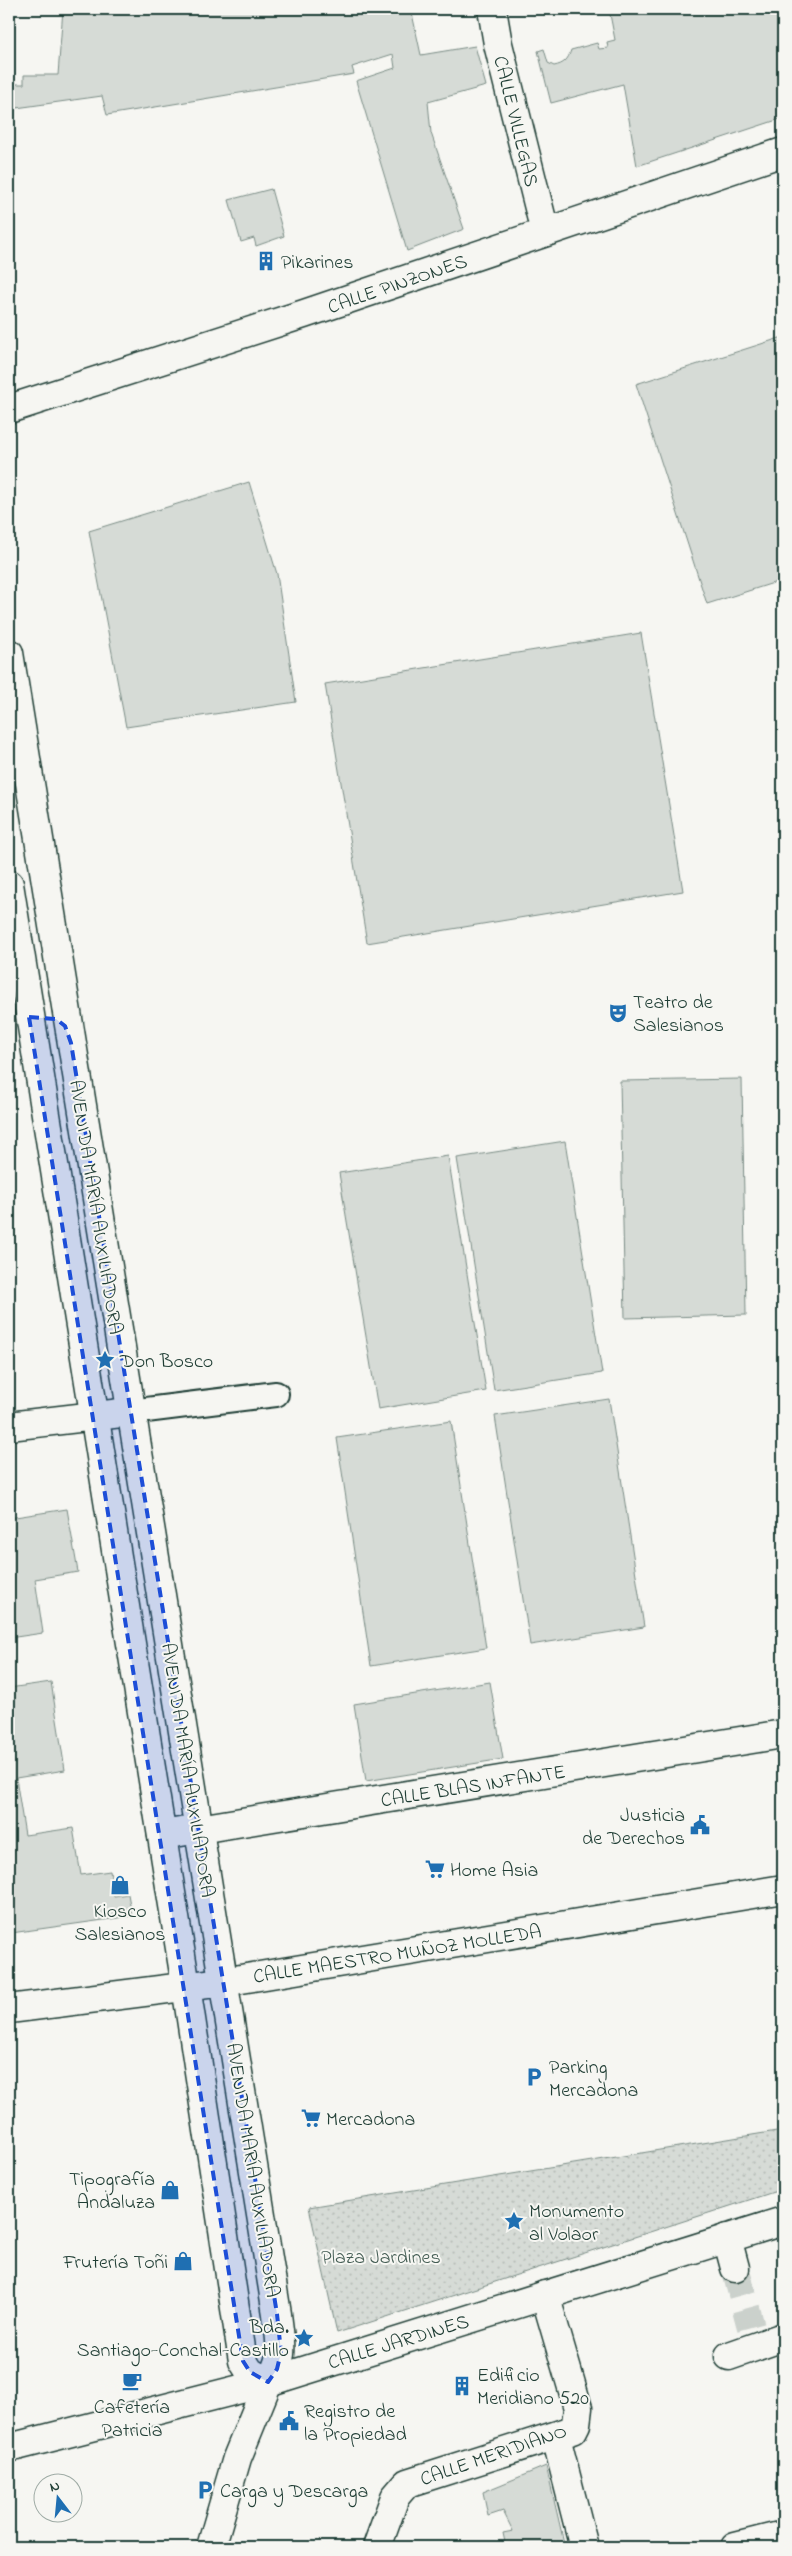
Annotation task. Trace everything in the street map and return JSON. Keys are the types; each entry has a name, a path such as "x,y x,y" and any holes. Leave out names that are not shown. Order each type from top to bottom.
{"street":[{"name":"CALLE VILLEGAS","path":"492,9 498,44 545,232"},
{"name":"CALLE PINZONES","path":"9,409 304,314 783,152"},
{"name":"AVENIDA MARÍA AUXILIADORA","path":"9,653 17,755 71,1043 277,2314 281,2352 277,2369 268,2382 250,2372 243,2361 186,1986 94,1417 19,1019 9,884"},
{"path":"19,1019 48,1017 56,1019 64,1026 71,1043"},
{"path":"9,1426 130,1412"},
{"name":"CALLE BLAS INFANTE","path":"162,1835 783,1734"},
{"name":"CALLE MAESTRO MUÑOZ MOLLEDA","path":"9,2009 224,1982 783,1889"},
{"name":"CALLE JARDINES","path":"9,2448 268,2382 783,2221"},
{"path":"726,2238 734,2268"},
{"name":"CALLE MERIDIANO","path":"377,2547 395,2496 407,2483 573,2430 576,2424 578,2408 545,2295"},
{"path":"729,2356 754,2337 783,2337"},
{"path":"211,2547 237,2458 268,2382"},
{"path":"556,2437 584,2547"},
{"path":"735,2547 783,2536"}],"lane":[{"path":"130,1412 276,1394"}],"highlighted area":[{"path":"29,1017 56,1019 65,1026 71,1043 277,2314 281,2352 277,2369 268,2382 250,2372 243,2361"}],"green space":[{"path":"63,9 411,9 421,55 475,46 486,86 428,102 431,133 464,229 407,251 356,81 395,68 393,54 352,67 354,74 107,115 102,96 9,109 9,84 24,84 24,75 58,75"},
{"path":"609,9 783,9 783,118 637,166 623,84 551,103 538,51 544,49 548,63 554,66 565,61 571,50 597,43 599,49 608,48 607,42 615,40"},
{"path":"271,189 284,236 256,246 254,238 241,242 229,200"},
{"path":"783,337 783,580 707,604 636,384"},
{"path":"249,482 277,574 296,702 126,727 89,531"},
{"path":"641,633 683,891 367,943 325,684"},
{"path":"742,1079 746,1315 625,1318 620,1081"},
{"path":"565,1141 602,1373 494,1390 457,1158"},
{"path":"448,1156 486,1391 378,1409 339,1173"},
{"path":"609,1399 644,1627 530,1645 495,1416"},
{"path":"451,1421 486,1648 371,1666 337,1438"},
{"path":"67,1509 78,1572 35,1579 43,1633 9,1638 9,1518"},
{"path":"51,1682 65,1770 16,1778 25,1835 73,1828 81,1875 110,1871 114,1896 128,1894 132,1916 11,1933 9,1921 9,1688"},
{"path":"490,1682 503,1759 366,1781 354,1704"},
{"name":"Plaza Jardines","path":"783,2130 783,2189 337,2333 309,2207"},
{"path":"546,2466 565,2547 506,2547 503,2533 513,2531 503,2511 488,2516 483,2492"}],"tunnel":[{"path":"735,2268 751,2327"}],"place":[{"name":"Pikarines","path":"266,261"},
{"name":"Teatro de Salesianos","path":"618,1013"},
{"name":"Don Bosco","path":"105,1360"},
{"name":"Justicia de Derechos","path":"700,1825"},
{"name":"Home Asia","path":"435,1869"},
{"name":"Kiosco Salesianos","path":"120,1885"},
{"name":"Parking Mercadona","path":"534,2077"},
{"name":"Mercadona","path":"311,2118"},
{"name":"Tipografía Andaluza","path":"170,2190"},
{"name":"Monumento al Volaor","path":"514,2221"},
{"name":"Frutería Toñi","path":"183,2261"},
{"name":"Bda. Santiago-Conchal-Castillo","path":"304,2338"},
{"name":"Cafetería Patricia","path":"132,2381"},
{"name":"Edificio Meridiano 520","path":"462,2386"},
{"name":"Registro de la Propiedad","path":"289,2421"},
{"name":"Carga y Descarga","path":"205,2490"}]}
